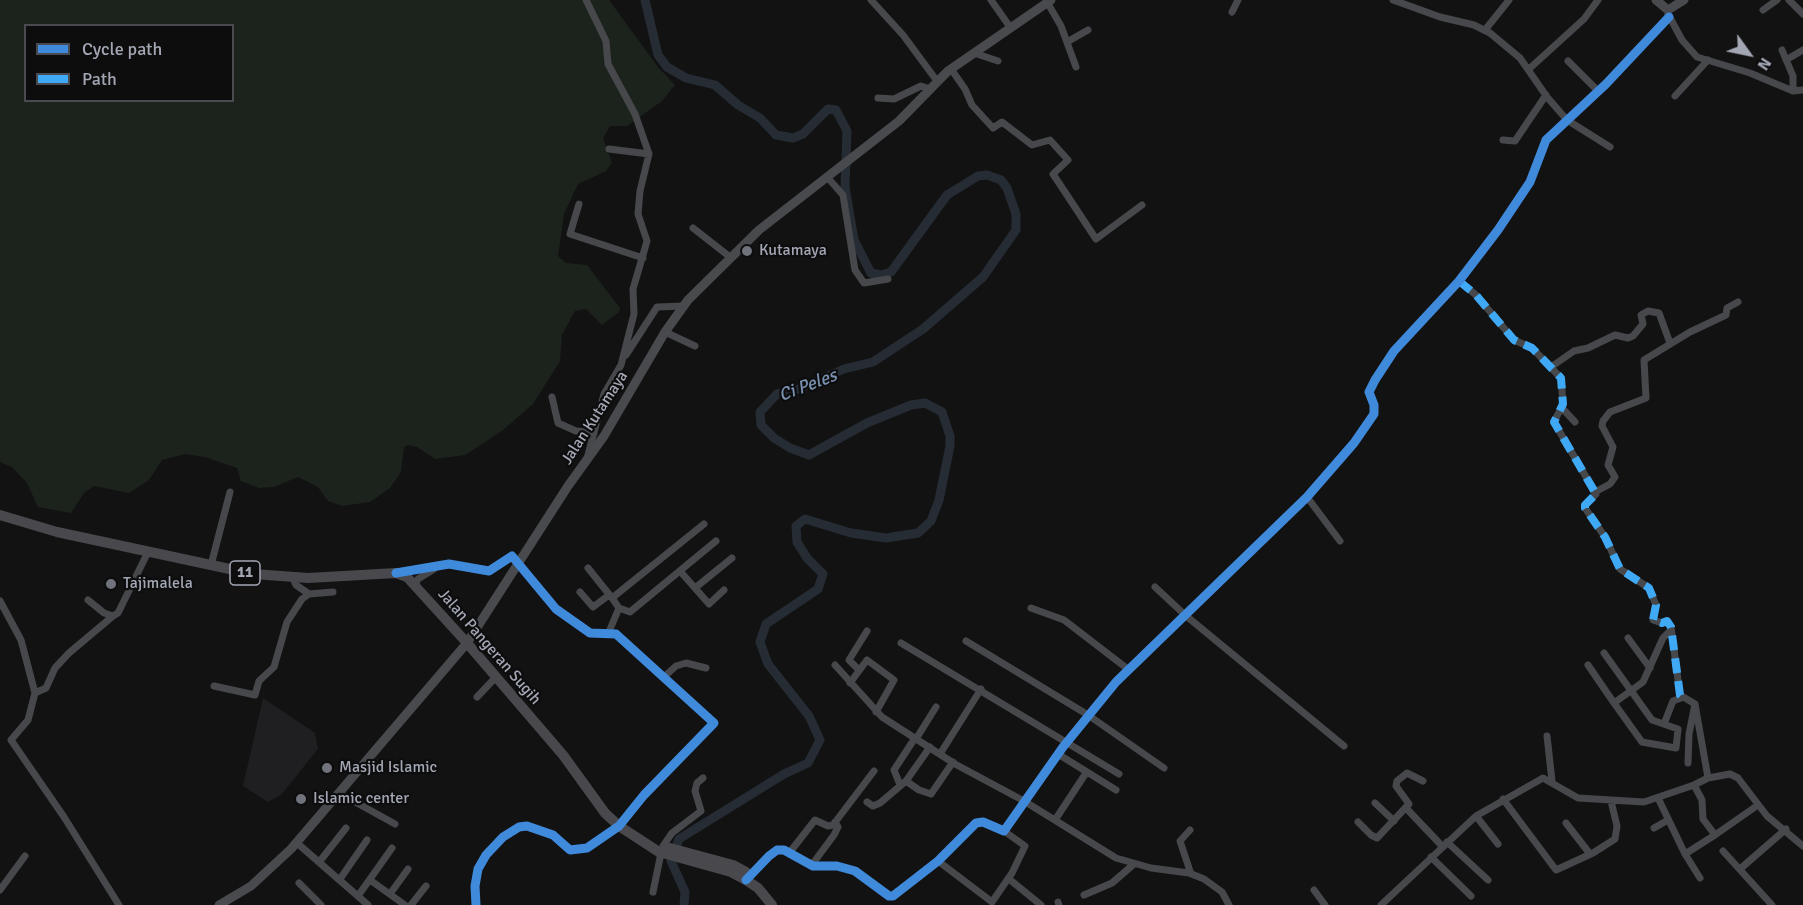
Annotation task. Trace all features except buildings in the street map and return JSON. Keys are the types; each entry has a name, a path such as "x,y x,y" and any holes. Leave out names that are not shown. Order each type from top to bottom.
{"highway":[{"name":"11","path":"0,515 57,532 253,574 293,578 396,573"},
{"name":"Jalan Pangeran Sugih","path":"396,573 406,577 467,643 563,755 605,813 619,826 630,834 664,850 734,865 748,877"},
{"path":"748,877 774,905"}],"main road":[{"path":"1656,0 1668,13 1684,0"},
{"name":"Jalan Kutamaya","path":"219,905 251,886 297,843 467,643 518,562 587,461 665,332 684,306 759,230 899,120 951,69 1049,1"}],"street":[{"path":"586,0 606,41 608,63 635,114 649,154 640,190 638,214 647,241 644,258 633,289 634,309 621,365"},
{"path":"871,0 903,35 934,85 921,86 894,99 878,98"},
{"path":"991,0 1010,27"},
{"path":"1232,12 1238,0"},
{"path":"1393,0 1405,2 1485,30 1510,48 1529,69 1546,95 1567,120 1610,147"},
{"path":"1485,30 1509,0"},
{"path":"1529,69 1584,19 1598,0"},
{"path":"1763,10 1777,0"},
{"path":"1789,0 1803,14"},
{"path":"1049,1 1076,67"},
{"path":"1004,831 1088,715 1129,670 1307,497 1354,443 1374,414 1374,405 1369,392 1375,380 1394,351 1459,281 1525,191 1546,140 1598,91 1668,13 1694,54 1800,93"},
{"path":"1067,42 1088,30"},
{"path":"1782,50 1800,93"},
{"path":"1786,60 1803,50"},
{"path":"974,53 998,61"},
{"path":"1675,96 1708,60"},
{"path":"1568,61 1598,91"},
{"path":"951,69 965,89 972,105 993,128 1002,122 1032,145 1050,140 1068,160 1053,174 1096,239 1142,205"},
{"path":"1503,140 1515,141 1546,95"},
{"path":"609,149 649,154"},
{"path":"828,178 843,195 855,270 864,283 888,279"},
{"path":"579,204 570,234 644,258"},
{"path":"693,228 730,257"},
{"path":"1459,281 1476,295 1514,340 1532,348 1551,367 1563,384 1562,408 1554,422 1595,492 1595,497 1585,505 1585,508 1605,537 1620,569 1649,588 1656,605 1653,620 1662,623 1667,621 1671,630 1684,700"},
{"path":"1595,492 1610,484 1615,477 1608,465 1613,447 1602,426 1605,416 1646,398 1643,361 1670,343 1726,315 1727,308 1738,302"},
{"path":"587,461 607,387 657,307 684,306"},
{"path":"1551,367 1574,351 1588,348 1615,335 1628,338 1633,336 1643,324 1641,315 1648,311 1659,313 1670,343"},
{"path":"665,332 695,346"},
{"path":"552,397 558,423 576,431 594,433"},
{"path":"1562,408 1575,422"},
{"path":"211,565 230,492"},
{"path":"1307,497 1340,541"},
{"path":"580,591 593,607 704,524"},
{"path":"588,568 619,608 630,612 716,541"},
{"path":"36,693 46,688 55,668 69,653 125,603 148,552"},
{"path":"396,573 460,565 482,571 495,567 512,556 556,609 590,633 616,634 714,721 714,724 644,795 619,826 587,848 574,851 542,830 527,826 512,831 481,862 475,878 476,905"},
{"path":"695,588 732,558"},
{"path":"415,586 419,578 438,566"},
{"path":"680,571 709,604 724,590"},
{"path":"293,578 297,585 309,594"},
{"path":"1155,587 1185,615 1344,746"},
{"path":"214,686 255,695 260,681 274,667 287,622 297,605 309,594 333,592"},
{"path":"88,600 113,616"},
{"path":"0,601 21,640 36,693 28,720 11,740 64,817 119,905"},
{"path":"608,634 619,608"},
{"path":"1031,608 1064,620 1129,670"},
{"path":"1614,703 1643,682 1663,638 1671,630"},
{"path":"860,670 849,660 867,631"},
{"path":"1628,638 1650,668"},
{"path":"966,641 1088,715 1164,768"},
{"path":"901,643 1119,774"},
{"path":"1588,665 1642,742 1676,748 1678,728 1652,720 1604,653"},
{"path":"850,683 868,660 895,681 876,712"},
{"path":"665,676 676,666 686,663 706,668"},
{"path":"835,665 876,712 953,762 1024,801 1116,858 1134,864 1191,874 1221,892 1229,905"},
{"path":"477,697 496,677"},
{"path":"940,754 981,690"},
{"path":"1664,724 1673,701 1684,700 1695,704"},
{"path":"1688,763 1689,734 1695,704"},
{"path":"1695,704 1708,778"},
{"path":"936,707 894,770 903,783 931,794 953,762"},
{"path":"1547,736 1552,781"},
{"path":"867,802 877,805 903,783 930,747"},
{"path":"1058,754 1116,790"},
{"path":"790,852 813,821 818,820 830,826 835,822 874,771"},
{"path":"1358,822 1376,838 1406,808 1409,802 1398,789 1397,781 1407,772 1423,781"},
{"path":"1055,820 1086,773"},
{"path":"1381,905 1476,816 1543,778 1552,781 1578,798 1644,802 1725,774 1738,778 1758,805 1803,846"},
{"path":"653,892 664,850 672,833 700,813 696,791 697,783 703,778"},
{"path":"1694,785 1702,800 1704,819 1715,835"},
{"path":"339,793 395,824"},
{"path":"1658,798 1685,854 1700,878"},
{"path":"1503,799 1555,870 1590,854 1615,839 1617,826 1611,801"},
{"path":"1375,803 1394,821"},
{"path":"1685,854 1758,805"},
{"path":"1406,808 1444,844 1488,880"},
{"path":"1476,816 1498,844"},
{"path":"1654,828 1668,820"},
{"path":"811,866 834,835 838,827 835,822"},
{"path":"748,877 777,850 790,852 811,866 837,866 855,871 890,897 915,882 976,823 983,822 1004,831 1025,844 996,899 989,902 938,861"},
{"path":"1566,823 1590,854"},
{"path":"320,861 346,828"},
{"path":"1740,869 1786,829"},
{"path":"1190,830 1180,841 1191,874"},
{"path":"340,879 367,840"},
{"path":"297,843 368,905"},
{"path":"355,905 392,848"},
{"path":"1723,851 1772,905"},
{"path":"0,890 25,856"},
{"path":"1431,857 1471,896"},
{"path":"1084,895 1112,883 1134,864"},
{"path":"390,894 408,869"},
{"path":"1008,879 1041,905"},
{"path":"370,880 405,905"},
{"path":"299,883 321,905"},
{"path":"411,905 426,886"},
{"path":"1314,890 1325,905"}],"shaded area":[{"path":"0,0 609,0 658,67 675,85 662,101 627,126 610,126 603,138 612,163 606,171 578,184 564,214 558,256 566,263 587,265 620,308 619,312 602,325 586,309 575,311 562,335 560,361 533,404 502,431 465,455 435,459 417,447 408,445 404,447 401,472 390,488 370,502 342,506 328,501 318,487 298,477 274,487 259,488 241,481 237,468 205,457 185,454 162,460 149,480 129,493 94,486 84,493 71,513 38,507 27,483 12,467 0,462"},
{"path":"263,698 315,733 318,749 281,795 268,802 243,786"}],"waterway":[{"name":"Ci Peles","path":"645,0 658,55 667,67 686,78 715,85 738,105 760,118 776,135 793,138 803,134 828,109 836,110 847,131 845,187 854,240 871,273 881,275 891,272 947,195 978,176 987,175 1001,180 1007,188 1016,214 1016,230 983,277 923,329 873,362 844,369 796,390 777,394 760,412 761,425 774,438 790,448 809,455 867,423 911,405 925,403 942,412 950,436 950,446 939,500 931,521 918,533 886,538 851,533 805,519 796,526 797,542 807,558 823,574 818,589 766,624 760,642 768,664 809,716 820,740 808,763 784,774 679,839 671,861 685,892 684,905"}],"marked path":[{"path":"1459,281 1476,295 1514,340 1532,348 1561,378 1563,404 1554,422 1596,494 1585,505 1585,508 1605,537 1620,569 1649,588 1656,605 1653,620 1662,623 1667,621 1671,627 1680,695 1686,701"}],"cycle path":[{"path":"746,880 769,856 777,850 784,850 813,866 837,866 855,871 889,896 893,896 938,861 976,823 983,822 1004,831 1063,747 1116,682 1307,497 1354,443 1374,414 1374,405 1369,392 1375,380 1394,351 1459,281 1498,230 1530,182 1546,140 1606,84 1669,17"},
{"path":"396,573 449,564 489,571 512,556 556,609 590,633 616,634 714,723 644,795 619,826 587,848 570,850 553,835 527,826 519,827 503,837 486,855 478,869 475,886 476,905"}],"place":[{"name":"Kutamaya","path":"747,251"},
{"name":"Tajimalela","path":"111,584"},
{"name":"Masjid Islamic","path":"327,768"},
{"name":"Islamic center","path":"301,799"}]}
